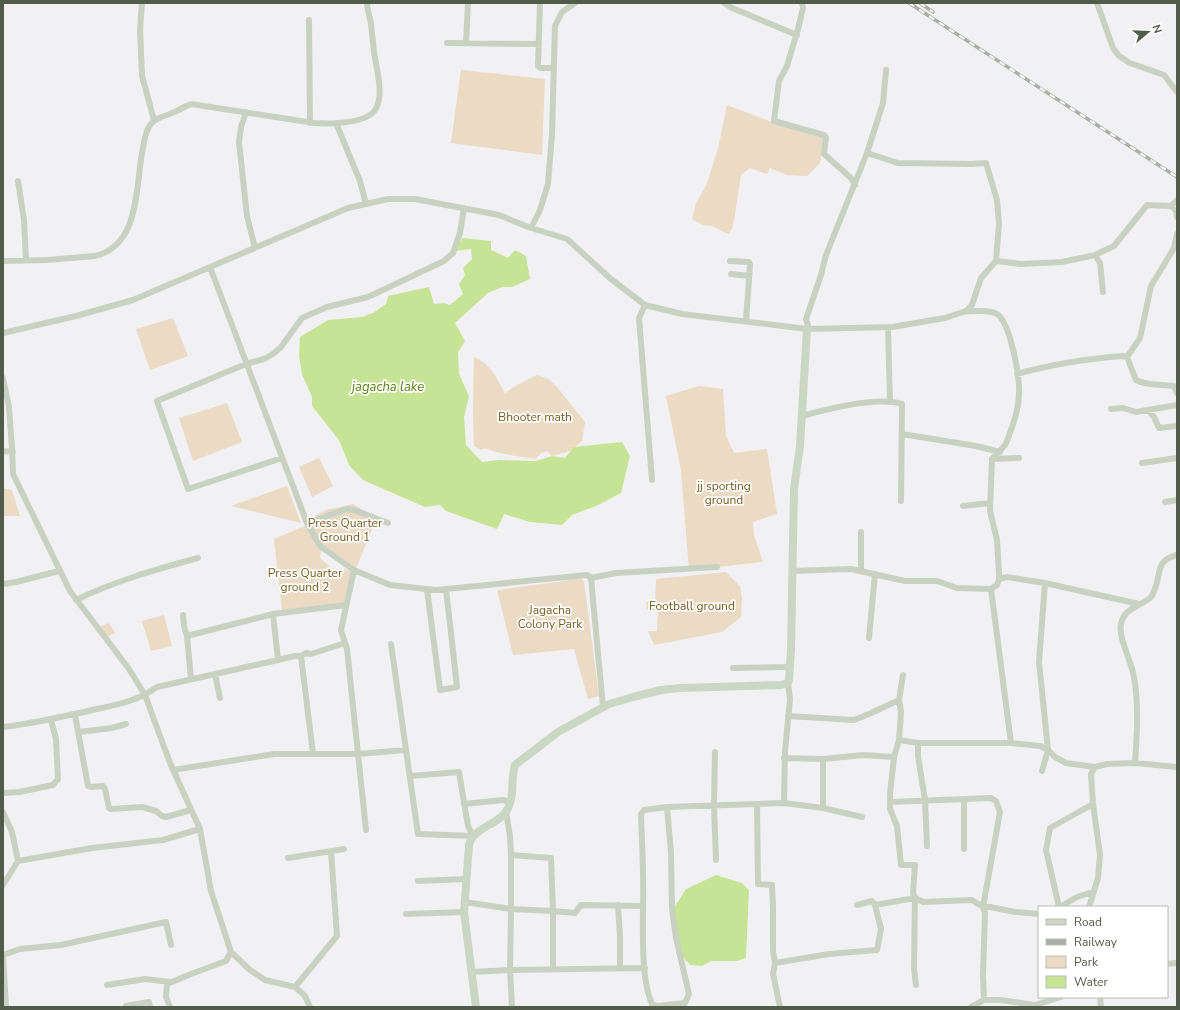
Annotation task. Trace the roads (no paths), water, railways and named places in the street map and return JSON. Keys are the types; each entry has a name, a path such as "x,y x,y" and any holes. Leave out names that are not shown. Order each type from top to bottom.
{"main road":[{"path":"476,1007 464,912 469,846 473,836 502,817 506,812 510,802 513,770 515,765 558,732 603,707 632,696 680,688 781,685 788,683 790,678 794,489 800,446 808,329"}],"street":[{"path":"142,3 140,29 142,76 154,120"},
{"path":"3,261 47,260 95,256 102,254 116,244 124,236 132,218 136,198 139,163 148,128 154,120 190,104 310,123 336,123 369,116 378,104 379,81 367,3"},
{"path":"466,43 468,3"},
{"path":"540,3 538,66 541,68 554,68"},
{"path":"531,228 540,210 548,184 552,134 555,26 562,12 575,3"},
{"path":"724,3 732,8 797,35"},
{"path":"802,3 803,8 797,35 787,66 779,81 774,121 824,135 826,138 824,154 851,178 855,185"},
{"path":"1097,3 1111,43 1119,56 1130,63 1164,75 1177,92"},
{"path":"309,20 310,123"},
{"path":"447,43 539,44"},
{"path":"808,329 806,319 826,255 855,185 883,103 886,70"},
{"path":"246,112 241,127 239,142 247,216 255,248"},
{"path":"336,123 360,181 366,204"},
{"path":"867,153 898,163 971,164 986,162 997,200 999,224 996,261 981,278 972,305 966,311"},
{"path":"18,181 24,220 26,260"},
{"path":"3,333 76,316 133,300 348,208 388,199 415,200 499,215 567,240 611,279 645,306 682,314 808,329 888,328 945,318 966,311 996,313 1000,317 1011,340 1019,392 1018,410 1007,442 1000,452 992,459 990,511 997,540 999,578 997,585 991,589 956,588 937,581 905,581 851,569 792,571"},
{"path":"1171,206 1177,200"},
{"path":"996,261 1021,264 1062,262 1095,255 1114,246 1147,205 1171,206 1176,211 1177,217"},
{"path":"282,458 188,489 157,401 246,364 264,359 273,354 281,347 302,318 327,307 368,297 444,261 453,253 460,233 464,208"},
{"path":"1127,357 1140,338 1151,286 1174,248 1177,234"},
{"path":"1095,255 1100,263 1103,292"},
{"path":"730,261 749,262 746,321"},
{"path":"210,267 307,523 320,546 354,570 390,585 427,590 587,575 591,578 616,573 717,567"},
{"path":"731,274 749,276"},
{"path":"645,306 639,318 652,480"},
{"path":"888,328 890,402"},
{"path":"1017,374 1041,367 1089,359 1122,356 1127,357"},
{"path":"1127,357 1136,380 1143,384 1174,386 1177,393"},
{"path":"3,378 9,407 13,474 70,591 131,672 145,695 174,770 200,830 211,891 231,952 250,970 265,980 295,987 305,996 310,1007"},
{"path":"802,416 825,409 878,401 902,404 901,501"},
{"path":"1111,409 1123,408 1136,412 1177,405"},
{"path":"1148,410 1160,428 1177,426"},
{"path":"902,434 976,446 1000,452"},
{"path":"3,451 12,452"},
{"path":"992,459 1019,458"},
{"path":"1142,463 1177,458"},
{"path":"1165,502 1177,500"},
{"path":"963,506 990,503"},
{"path":"307,523 347,509 354,510 388,524"},
{"path":"861,532 861,571"},
{"path":"1135,763 1137,712 1134,676 1120,625 1124,615 1130,609 1150,598 1155,588 1162,562 1177,555"},
{"path":"76,600 96,590 198,558"},
{"path":"354,570 341,630 348,649 366,830"},
{"path":"3,584 59,571"},
{"path":"869,638 875,574"},
{"path":"999,578 1008,576 1139,604"},
{"path":"591,578 603,707"},
{"path":"1042,771 1048,750 1039,662 1045,583"},
{"path":"427,590 440,690 457,687 446,589"},
{"path":"991,589 1010,743"},
{"path":"187,636 273,614 346,605"},
{"path":"273,614 278,660"},
{"path":"183,615 187,636 191,679"},
{"path":"3,727 51,720 116,706 145,695 157,687 294,656 301,656 345,643"},
{"path":"391,644 418,834 473,836 468,826 459,772 410,776"},
{"path":"301,656 313,754"},
{"path":"733,668 790,667"},
{"path":"215,674 220,698"},
{"path":"903,674 899,700 901,712 899,740 894,757 891,777 890,809 896,826 901,865 915,865 913,893 915,898 914,969 916,985"},
{"path":"784,803 784,758 790,699 788,683"},
{"path":"788,716 854,720 899,700"},
{"path":"75,715 88,786 103,786 109,808 142,807 156,811 162,816 166,817 191,810"},
{"path":"3,794 53,785 58,779 56,739 51,720"},
{"path":"79,732 112,728 126,724"},
{"path":"899,740 918,743 1010,743 1040,746 1066,763 1095,767 1107,764 1135,763 1177,767"},
{"path":"918,743 918,756 925,800 928,846"},
{"path":"174,770 274,754 358,754 406,750"},
{"path":"715,752 714,805 716,860"},
{"path":"784,758 823,758 863,755 894,757"},
{"path":"823,758 823,808"},
{"path":"1089,906 1098,878 1100,855 1093,804 1091,774 1095,767"},
{"path":"890,802 991,798 996,801 1000,812 982,907"},
{"path":"464,804 503,800 510,802"},
{"path":"964,800 964,849"},
{"path":"667,807 672,853 672,909 676,938 689,994 688,1000 685,1003 658,1006 652,1004 648,994 645,968 640,814 644,810 667,807 784,803 823,808 862,817"},
{"path":"757,804 758,884 772,885 773,951 775,963 773,974 780,1007"},
{"path":"1060,906 1046,850 1050,828 1093,804"},
{"path":"3,812 18,861"},
{"path":"506,812 510,836 511,855 510,970 512,1007"},
{"path":"3,885 18,861 92,848 163,840 200,830"},
{"path":"288,858 344,849"},
{"path":"295,987 337,936 331,851"},
{"path":"511,855 551,858 553,969"},
{"path":"418,881 466,879"},
{"path":"1062,906 1077,897 1093,892"},
{"path":"875,905 915,898 923,902 972,900 982,907 985,913 983,974 984,1000"},
{"path":"775,963 829,954 876,950 881,929 875,905 872,901 857,905"},
{"path":"465,902 510,909 575,913 581,905 643,906"},
{"path":"618,905 620,968"},
{"path":"982,907 1038,914"},
{"path":"406,914 464,912"},
{"path":"6,1007 3,955 20,949 61,945 166,922 170,945"},
{"path":"107,984 145,979 170,982 226,961 231,952"},
{"path":"471,972 645,968"},
{"path":"170,982 167,984 166,997 170,1007"},
{"path":"971,1007 984,1000 997,1000 1035,1005 1058,998"},
{"path":"997,1000 998,1007"},
{"path":"126,1006 149,1002 150,1007"}],"water":[{"name":"jagacha lake","path":"463,238 491,241 491,250 508,258 515,250 526,256 530,279 512,287 502,287 488,293 455,323 465,341 458,352 459,374 469,396 464,417 466,445 482,462 499,460 536,461 552,456 565,458 574,447 622,442 630,456 621,493 596,506 572,515 562,525 530,522 504,514 497,529 446,511 440,505 425,507 363,480 349,465 339,440 312,406 312,397 302,374 299,356 300,337 328,320 362,317 373,313 386,304 388,296 429,287 434,304 444,303 450,305 463,294 459,284 465,275 463,268 472,259 471,249 454,251"},
{"path":"716,875 742,883 749,890 746,958 737,961 711,961 702,966 691,965 683,956 677,936 674,908 686,889"}],"railway":[{"path":"909,3 1177,177"},
{"path":"920,3 933,12"}],"park label":[{"name":"Bhooter math","path":"535,417"},
{"name":"jj sporting ground","path":"724,493"},
{"name":"Press Quarter Ground 1","path":"345,530"},
{"name":"Press Quarter ground 2","path":"305,580"},
{"name":"Football ground","path":"692,606"},
{"name":"Jagacha Colony Park","path":"550,617"}]}
